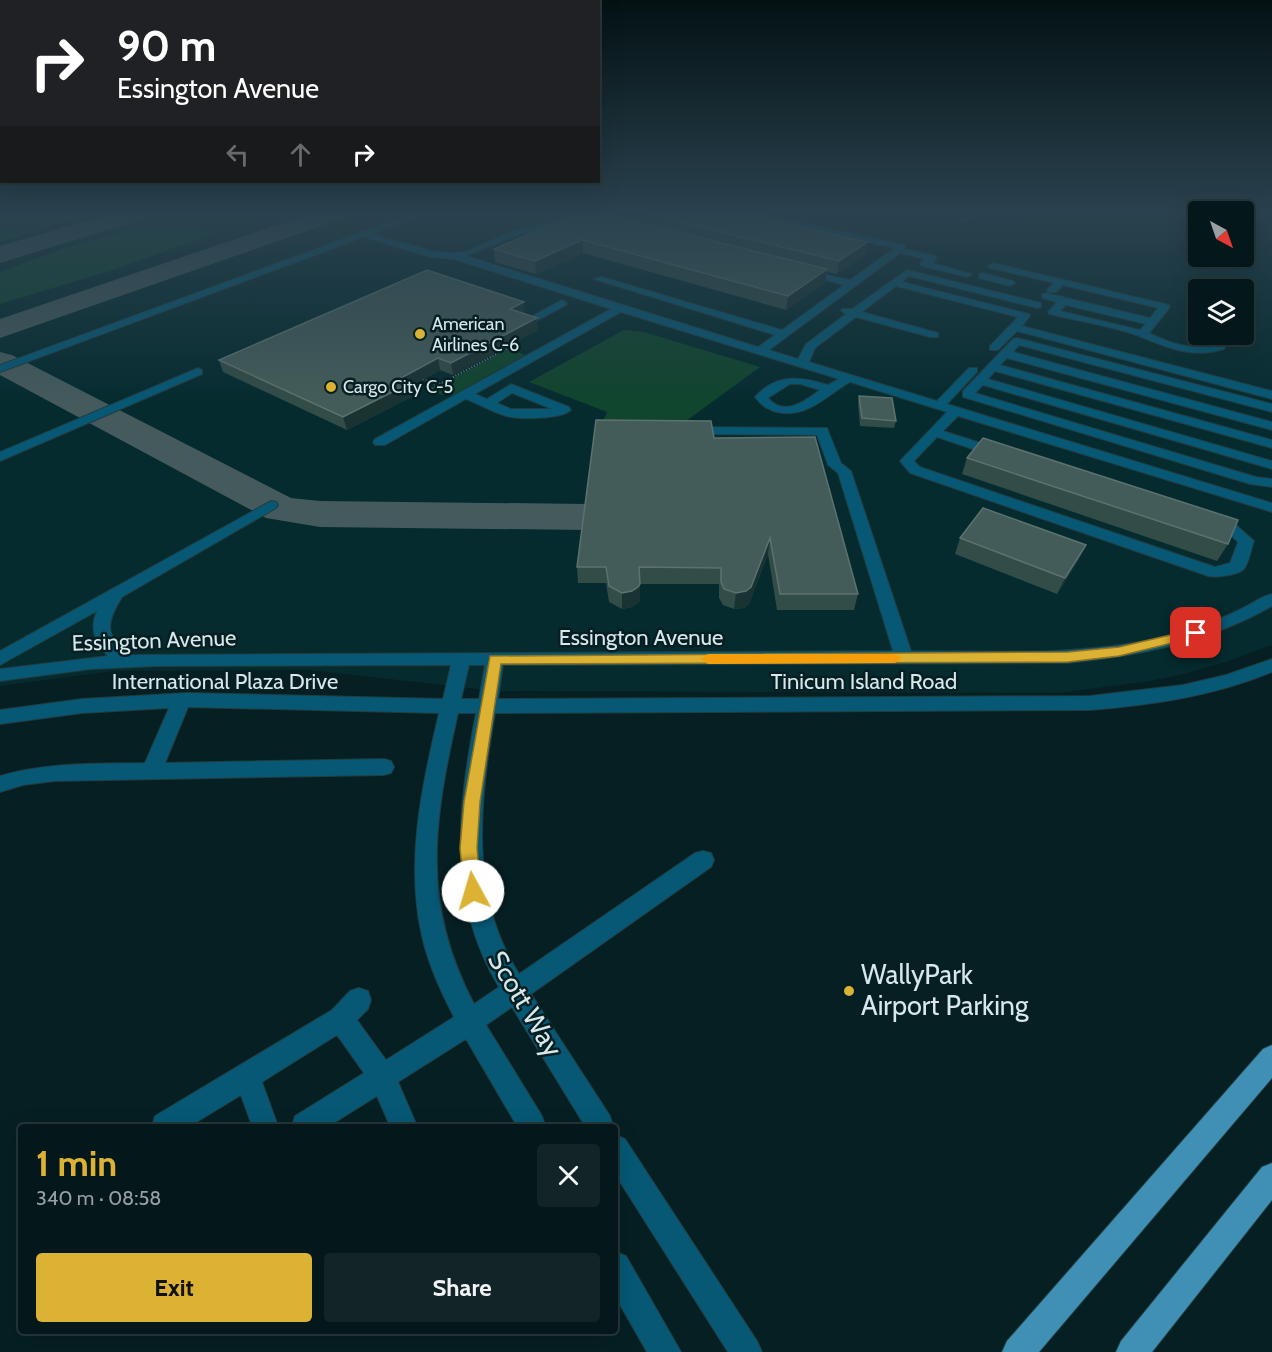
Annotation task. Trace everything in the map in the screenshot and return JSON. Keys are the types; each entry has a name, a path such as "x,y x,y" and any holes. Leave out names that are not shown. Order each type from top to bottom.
{"main road":[{"path":"1018,1352 1272,1058"},
{"path":"1132,1352 1272,1177"}],"street":[{"path":"0,369 248,277"},
{"path":"521,277 1272,508"},
{"path":"825,277 853,284"},
{"path":"760,351 862,277"},
{"path":"802,364 810,346 902,277"},
{"path":"924,277 1037,305"},
{"path":"987,277 1016,284"},
{"path":"1039,277 1165,307 1143,334"},
{"path":"599,279 783,334"},
{"path":"939,406 1037,305 1045,293 1060,282"},
{"path":"894,283 1025,316"},
{"path":"532,319 562,303 550,299 565,291"},
{"path":"380,442 646,293"},
{"path":"1045,293 1064,301 1152,322"},
{"path":"1064,301 1053,312 1143,334 1171,346 1208,351 1221,345"},
{"path":"824,305 934,335"},
{"path":"1014,327 1272,395"},
{"path":"1272,408 1017,341 967,394 1255,481 1272,483"},
{"path":"1006,354 1272,426"},
{"path":"993,367 1272,444"},
{"path":"0,457 198,372"},
{"path":"829,389 799,379 782,381 761,397 766,404 787,411 803,408 849,378"},
{"path":"980,380 1272,465"},
{"path":"466,394 487,404 509,413 559,413 565,410 511,388 487,404"},
{"path":"955,411 907,461 915,470 1214,572 1237,567 1246,541 1230,527 1196,516"},
{"path":"678,431 822,431 835,465 844,471 904,658"},
{"path":"934,432 1014,458"},
{"path":"1240,498 1272,518"},
{"path":"0,659 270,505"},
{"path":"118,592 103,612 100,629 108,646 125,660"},
{"name":"Essington Avenue","path":"0,675 125,660 1042,658 1119,651 1196,633 1238,617 1272,599"},
{"path":"461,660 426,828 423,875 426,901 438,952 457,998 531,1124"},
{"name":"Scott Way","path":"495,660 472,802 468,848 475,899 487,940 514,991 599,1124"},
{"name":"Tinicum Island Road","path":"451,706 1090,703 1176,693 1226,681 1272,665"},
{"path":"152,771 181,700"},
{"name":"International Plaza Drive","path":"0,717 82,706 181,700 451,706"},
{"path":"0,784 38,774 384,767"},
{"path":"308,1124 471,1021 703,860"},
{"path":"168,1124 341,1019 359,1000"},
{"path":"341,1019 383,1078 403,1124"},
{"path":"247,1076 264,1124"},
{"path":"618,1154 746,1352"},
{"path":"618,1272 665,1352"}],"path":[{"path":"429,390 510,346 528,353"},
{"path":"423,380 438,385"}],"shaded area":[{"path":"0,277 1272,277 1272,645 1226,662 1180,675 1059,693 496,691 309,670 114,671 0,686"}],"green space":[{"path":"0,277 89,277 0,304"},
{"path":"624,330 644,332 760,367 682,424 602,424 607,412 529,382"},
{"path":"510,348 525,355 453,395 442,395 430,391"}],"building":[{"path":"411,277 449,277 524,302 510,309 537,318 451,363 438,358 399,379 410,383 343,417 219,360"},
{"path":"718,277 815,277 788,296"},
{"path":"859,396 892,398 896,421 862,418"},
{"path":"596,420 711,421 714,438 815,437 858,594 780,594 770,538 751,587 746,591 736,593 724,589 721,582 721,568 639,567 640,584 632,591 622,593 609,586 606,567 577,567"},
{"path":"983,438 1238,520 1228,544 967,458"},
{"path":"983,508 1086,545 1065,578 960,538"}],"taxiway":[{"path":"0,329 150,277"},
{"path":"0,362 281,509 320,514 586,517"}],"slow traffic":[{"path":"708,659 895,658"}],"place":[{"name":"American Airlines C-6","path":"420,334"},
{"name":"Cargo City C-5","path":"331,387"},
{"name":"WallyPark Airport Parking","path":"849,991"}],"route":[{"path":"473,891 468,848 472,802 495,660 1068,657 1119,651 1196,633"}]}
